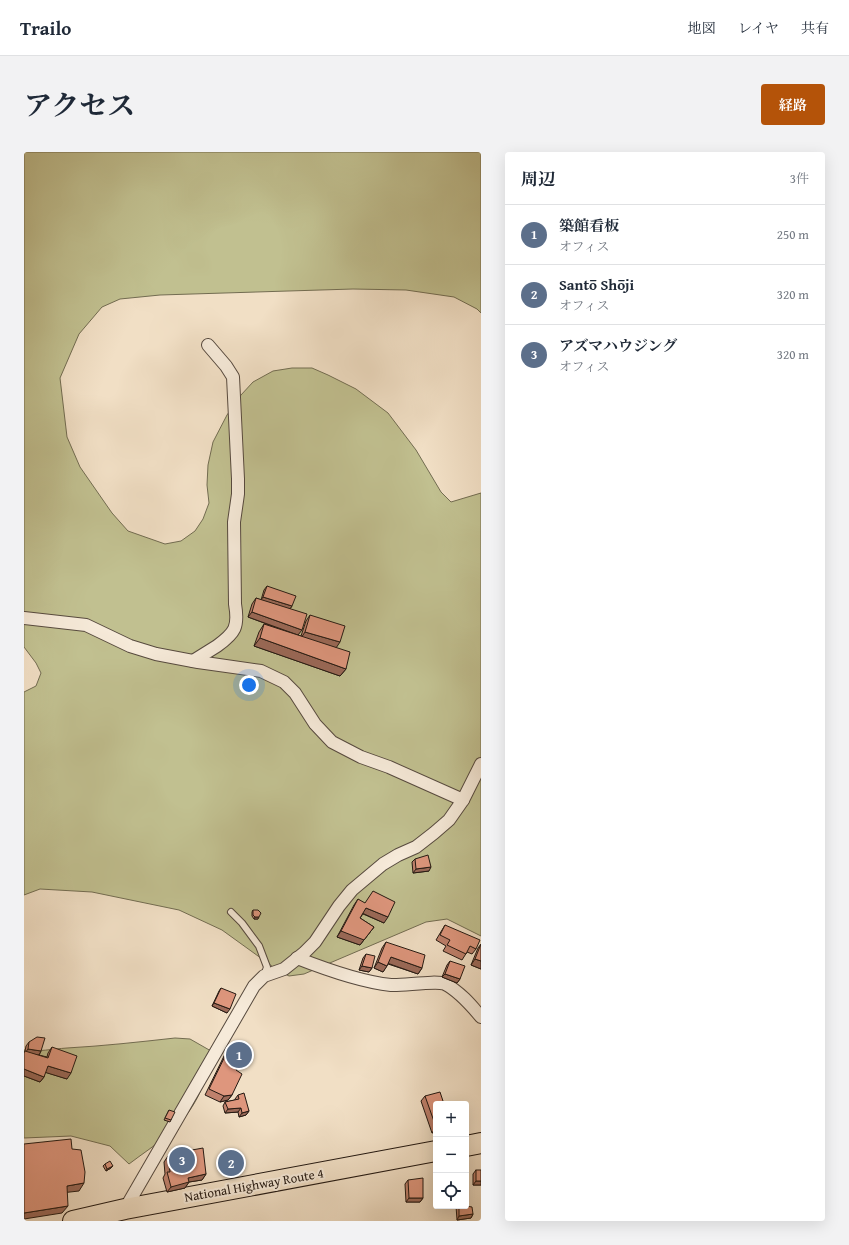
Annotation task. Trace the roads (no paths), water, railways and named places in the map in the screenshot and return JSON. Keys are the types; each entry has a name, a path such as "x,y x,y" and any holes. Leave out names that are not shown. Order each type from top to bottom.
{"highway":[{"path":"469,1145 481,1143"},
{"name":"National Highway Route 4","path":"73,1221 125,1209 433,1152"}],"street":[{"path":"193,661 231,636 235,628 237,615 234,522 238,494 238,479 233,376 208,345"},
{"path":"24,618 86,625 130,646 156,654 261,671 284,682 295,693 315,724 332,742 463,800"},
{"path":"125,1209 254,986 264,976 284,969 304,954 315,942 339,906 352,890 383,864 416,847 434,834 449,820 463,800 481,764"},
{"path":"297,958 314,965 375,983 393,986 444,983 456,992 481,1016"}],"lane":[{"path":"231,912 242,923 259,946 267,967 264,976"}],"place":[{"name":"築館看板","path":"239,1055"},
{"name":"アズマハウジング","path":"182,1160"},
{"name":"Santō Shōji","path":"231,1163"}]}
